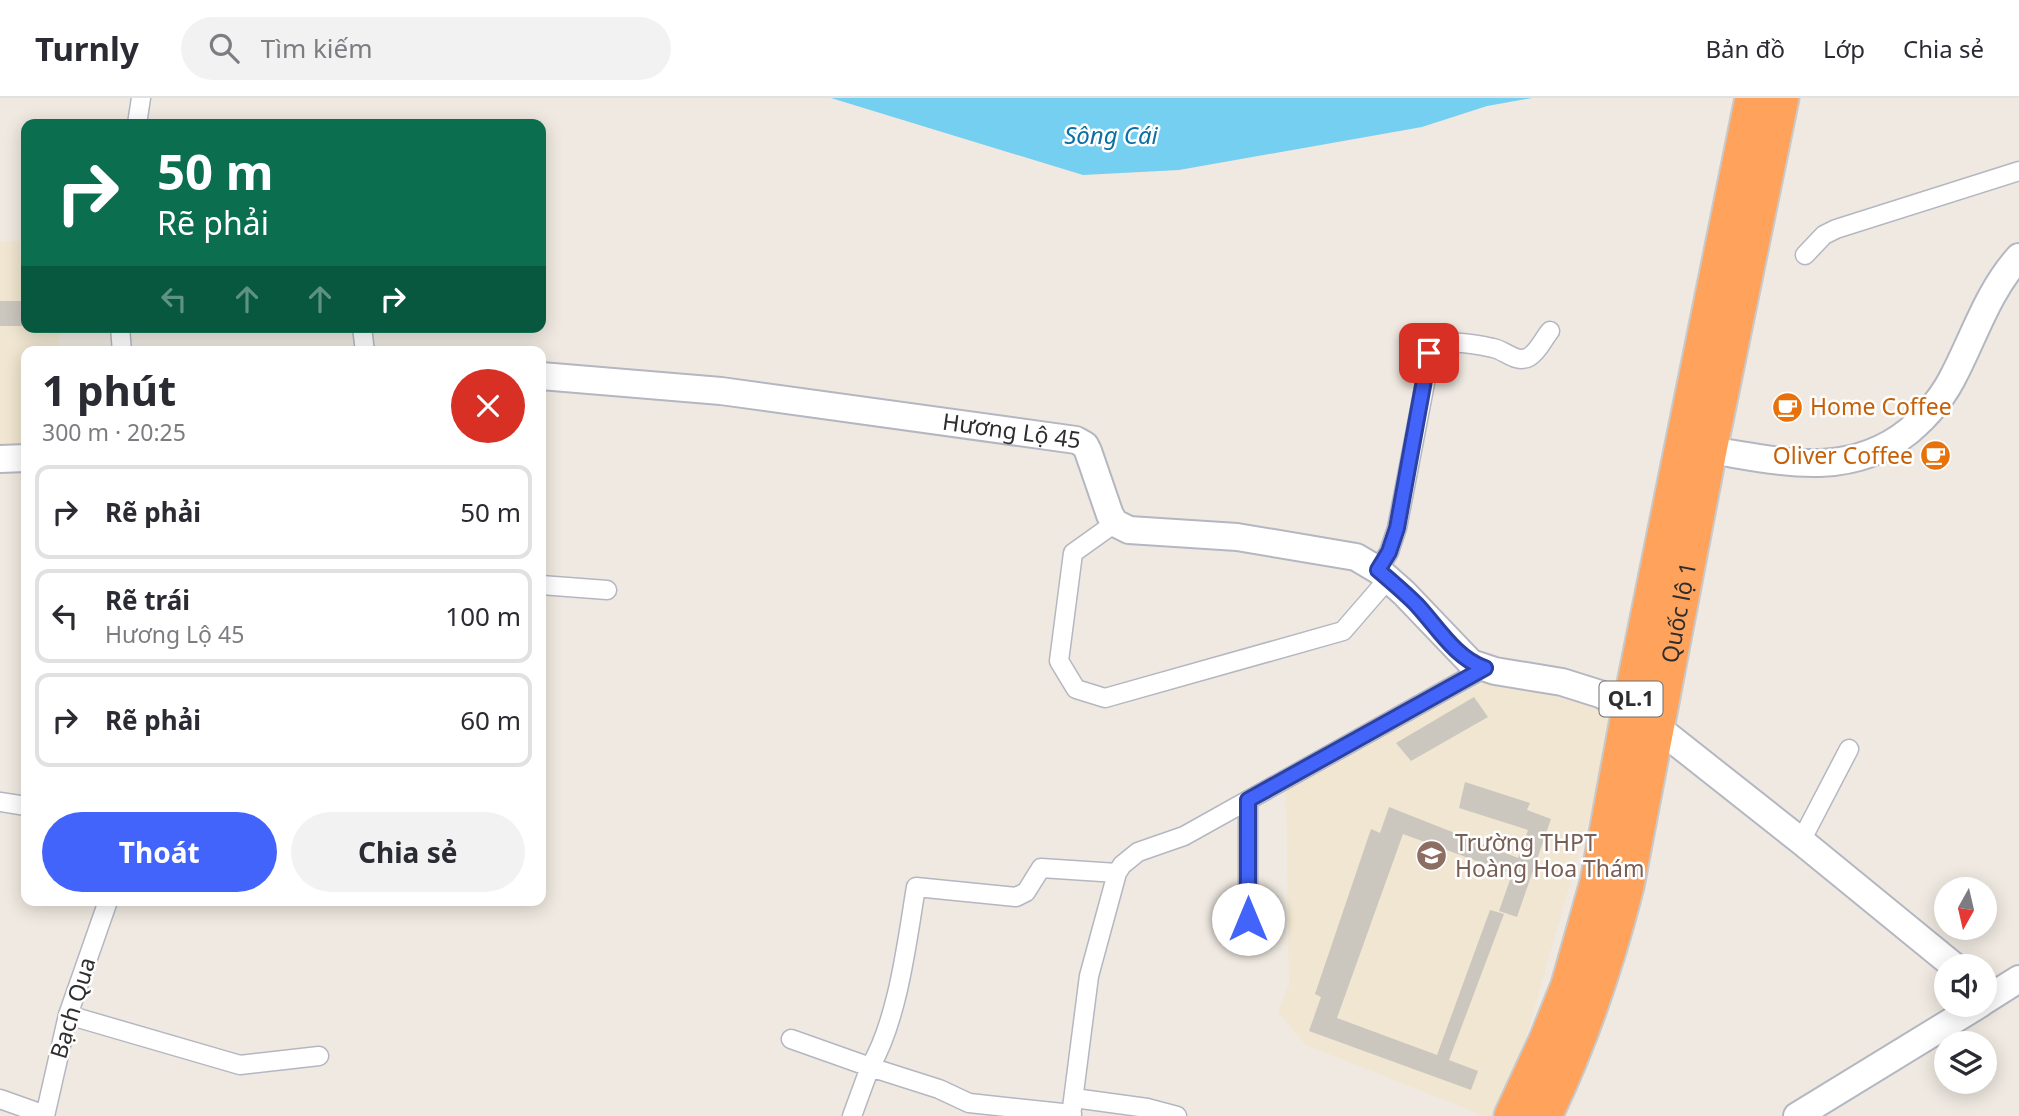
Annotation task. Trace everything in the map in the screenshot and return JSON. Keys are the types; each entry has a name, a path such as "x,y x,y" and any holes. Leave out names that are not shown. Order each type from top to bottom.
{"highway":[{"name":"QL.1","path":"1731,268 1752,98"},
{"name":"QL.1","path":"1731,268 1782,98"},
{"name":"Quốc lộ 1","path":"1545,1116 1574,1052 1614,940 1627,886 1710,450 1731,268"},
{"name":"Quốc lộ 1","path":"1511,1116 1546,1040 1584,932 1608,830 1629,708 1731,268"}],"street":[{"path":"138,119 141,98"},
{"path":"1805,255 1824,234 1836,229 2019,171"},
{"path":"1710,450 1821,464 1863,457 1888,446 1917,424 1948,387 2000,281 2019,257"},
{"path":"1550,331 1532,356 1525,359 1516,359 1492,348 1465,344 1447,343 1432,347 1397,528 1383,574 1343,631 1105,698 1076,689 1059,661 1073,553 1115,523 1129,530 1237,537 1356,557 1383,574 1415,603 1471,663 1562,682 1600,694 1629,708 1801,841 1939,954"},
{"name":"Hương Lộ 45","path":"546,376 721,391 1076,440 1085,445 1088,451 1115,523"},
{"path":"0,459 21,458"},
{"path":"546,585 607,590"},
{"path":"1072,1109 1089,976 1117,873 1122,865 1138,852 1184,836 1485,668"},
{"path":"1801,841 1849,749"},
{"path":"1248,800 1248,919"},
{"path":"0,802 21,805"},
{"path":"852,1116 888,1025 916,887 1016,897 1026,892 1041,868 1117,873"},
{"name":"Bạch Qua","path":"45,1115 68,1015 106,906"},
{"path":"1997,991 2019,979"},
{"path":"68,1015 240,1065 319,1056"},
{"path":"1797,1116 1955,1017"},
{"path":"791,1040 939,1089 969,1103 1072,1109 1147,1108 1177,1116"},
{"path":"0,1099 45,1115"}],"shaded area":[{"path":"19,241 21,333 59,333 59,346 21,346 21,444 0,444 0,242"},
{"name":"Trường THPT Hoàng Hoa Thám","path":"1490,680 1616,712 1592,807 1518,1065 1492,1116 1485,1116 1306,1045 1278,1012 1289,985 1286,785"}],"water":[{"name":"Sông Cái","path":"831,98 1532,98 1487,106 1422,127 1179,170 1083,175"}],"building":[{"path":"0,301 21,301 21,326 0,326"},
{"path":"1474,697 1488,717 1411,761 1396,743"},
{"path":"1465,782 1530,803 1527,810 1551,819 1517,917 1499,911 1512,874 1403,834 1337,1018 1437,1055 1490,910 1504,914 1449,1060 1478,1071 1471,1090 1309,1031 1321,997 1315,994 1371,829 1380,833 1389,807 1518,858 1528,830 1459,808"}],"place":[{"name":"Home Coffee","path":"1787,407"},
{"name":"Oliver Coffee","path":"1936,456"},
{"name":"Trường THPT Hoàng Hoa Thám","path":"1432,856"}],"route":[{"path":"1248,919 1248,800 1485,668 1471,663 1461,654 1415,603 1378,570 1389,552 1397,528 1429,353"}]}
